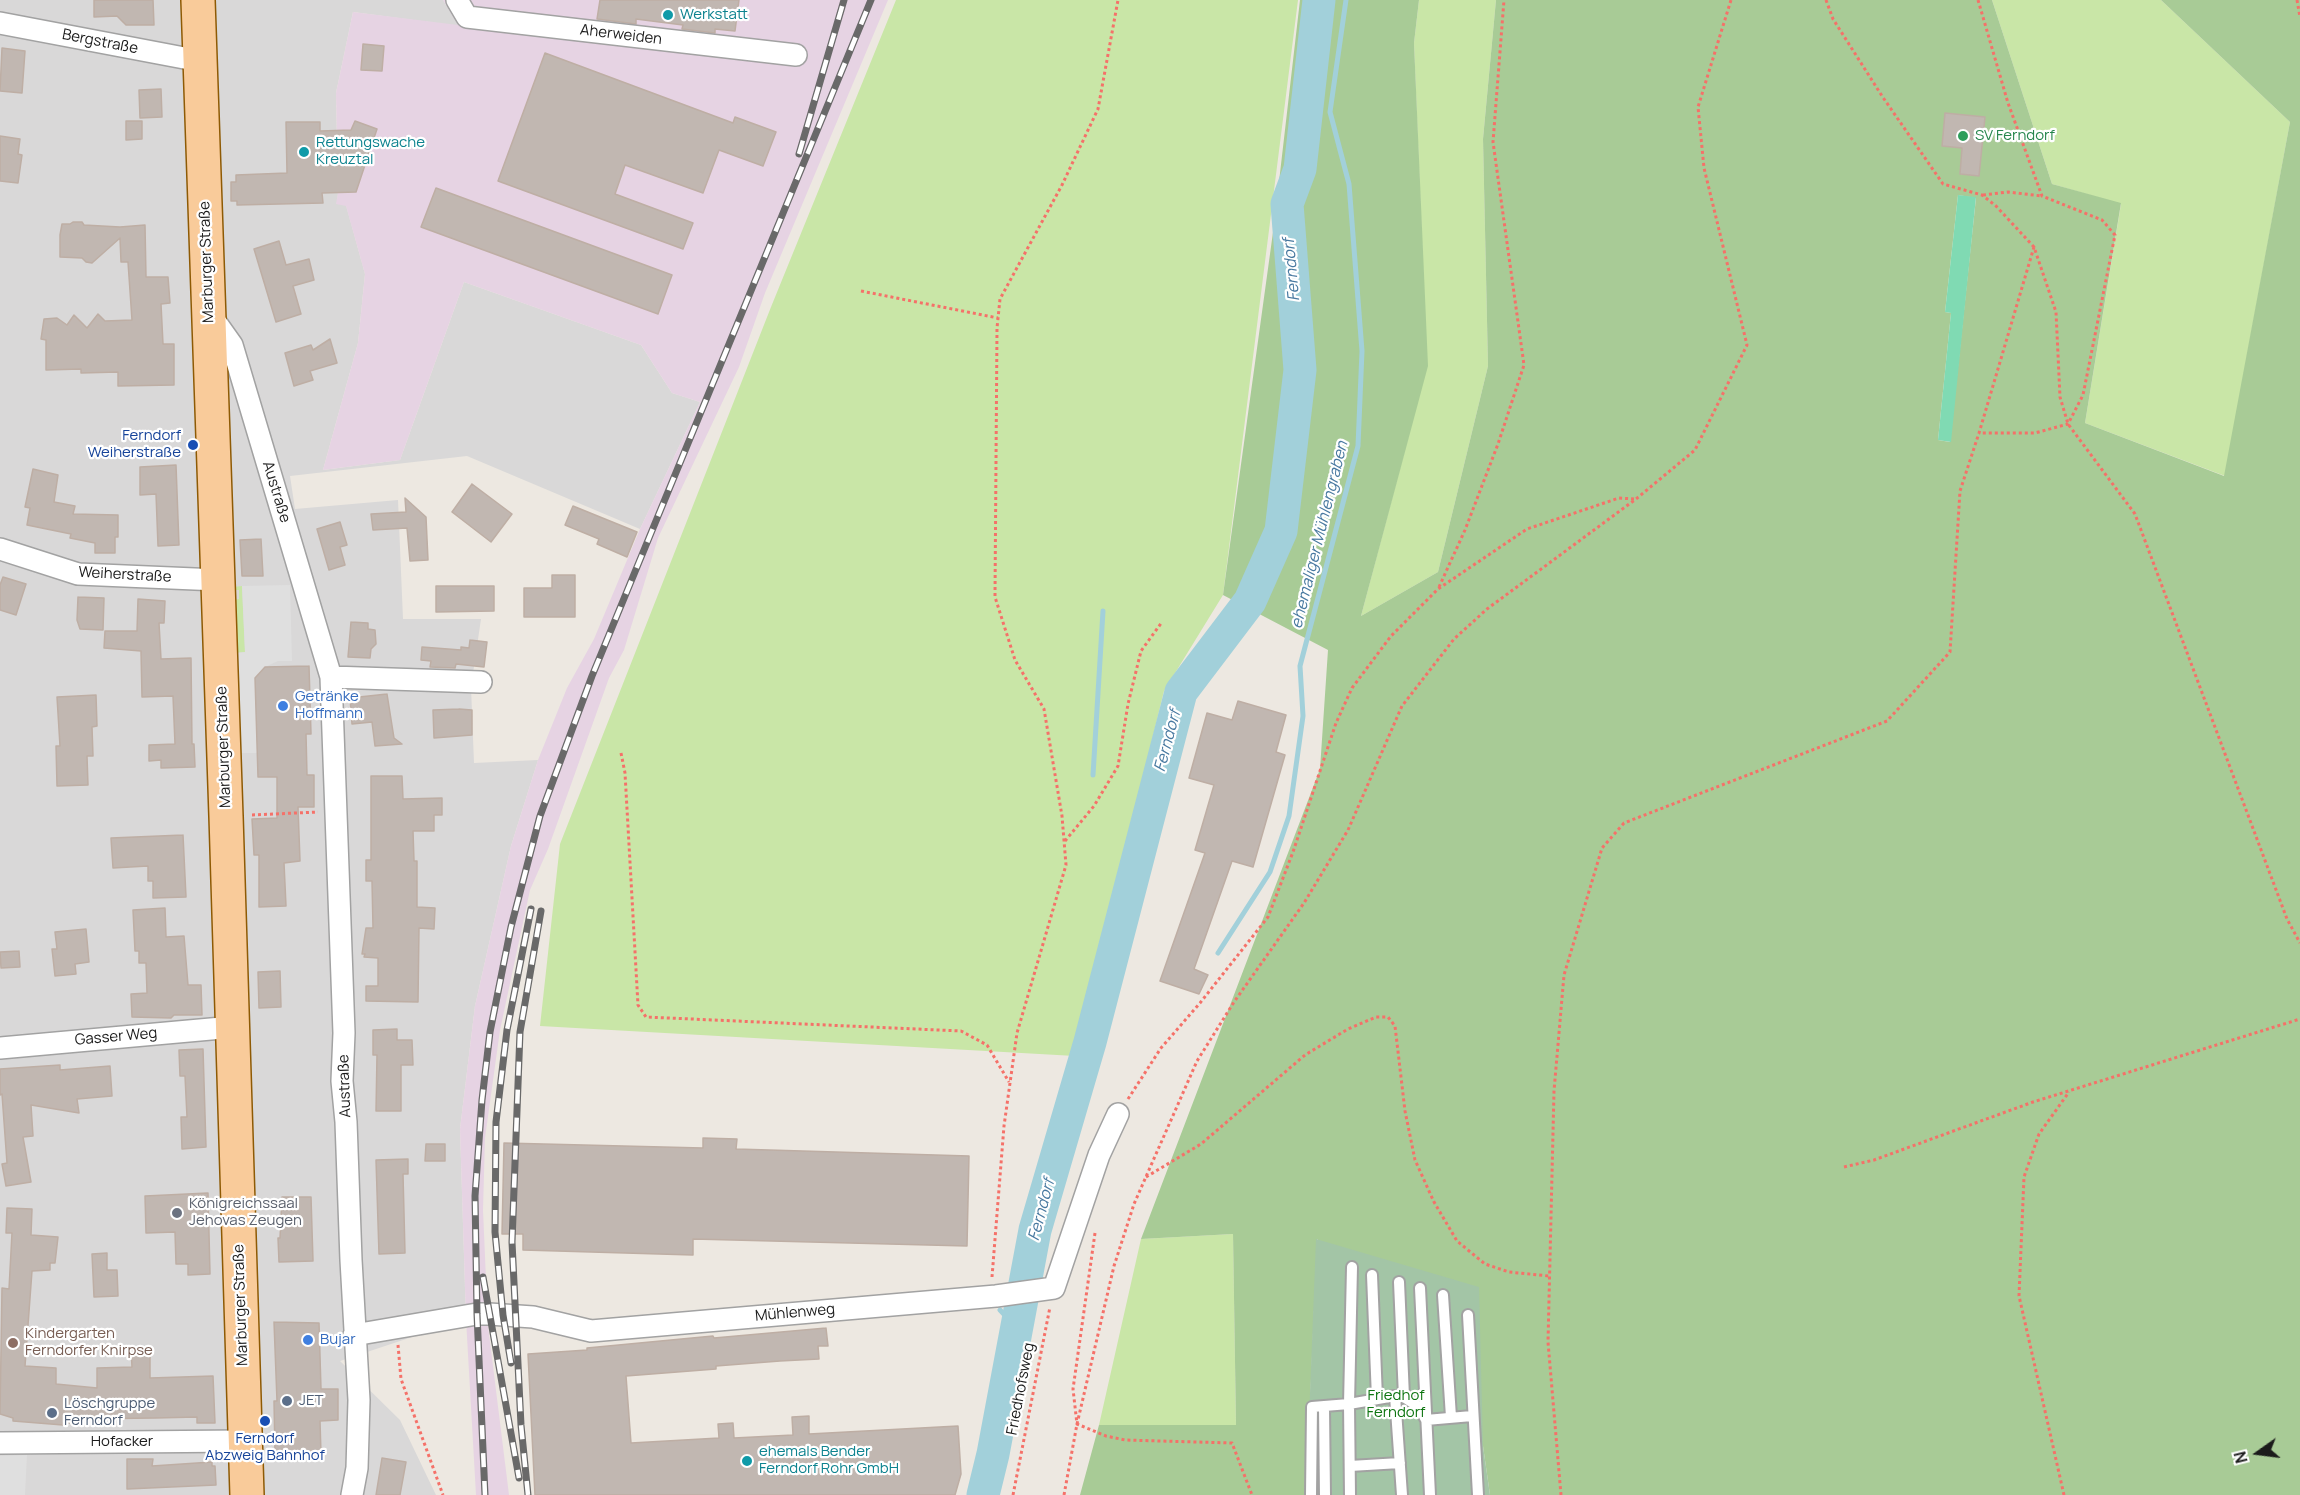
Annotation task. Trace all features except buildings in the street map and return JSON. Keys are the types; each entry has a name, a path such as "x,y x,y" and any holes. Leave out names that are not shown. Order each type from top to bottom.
{"main road":[{"name":"Marburger Straße","path":"198,0 247,1495"}],"street":[{"name":"Aherweiden","path":"457,0 467,17 795,55"},
{"name":"Bergstraße","path":"0,23 200,61"},
{"name":"Austraße","path":"209,313 232,345 331,677 344,1033 342,1081 346,1122 358,1411 357,1468 352,1495"},
{"name":"Weiherstraße","path":"0,549 78,574 218,580"},
{"path":"331,677 481,682"},
{"name":"Gasser Weg","path":"0,1048 232,1027"},
{"path":"1054,1288 1099,1155 1118,1114"},
{"name":"Mühlenweg","path":"354,1335 489,1314 533,1317 591,1331 993,1296 1054,1288"},
{"name":"Hofacker","path":"0,1443 245,1441"}],"lane":[{"path":"1350,1495 1352,1267"},
{"path":"1372,1275 1377,1398"},
{"path":"1399,1282 1402,1495"},
{"path":"1420,1288 1430,1495"},
{"path":"1443,1295 1451,1418"},
{"path":"1468,1316 1478,1495"},
{"path":"1311,1495 1312,1407 1399,1396 1419,1407 1426,1419"},
{"path":"1324,1407 1325,1495"},
{"path":"1426,1419 1472,1416"},
{"path":"1350,1466 1400,1463"}],"path":[{"path":"993,1296 1004,1126 1017,1033 1066,865 1062,816 1044,708 1015,660 995,597 998,318 1000,298 1062,185 1098,109 1118,0"},
{"path":"1438,589 1465,530 1498,444 1524,365 1492,142 1504,0"},
{"path":"1064,1495 1077,1424 1114,1266 1145,1178 1197,1061 1234,1002 1304,903 1348,830 1402,706 1454,639 1487,609 1636,499 1695,450 1747,345 1704,168 1698,107 1731,0"},
{"path":"1826,0 1833,19 1851,48 1942,184 1982,195 2008,192 2042,196 2102,220 2115,235 2083,395 2068,424 2035,433 1979,433"},
{"path":"1978,0 2008,103 2042,196"},
{"path":"2297,0 2300,17"},
{"path":"1982,195 1996,206 2034,247 2056,312 2060,397 2068,424 2135,514 2287,919 2300,943"},
{"path":"1561,1495 1548,1342 1554,1090 1564,975 1602,849 1624,823 1887,721 1950,652 1960,491 2034,247"},
{"path":"861,291 998,318"},
{"path":"1118,1114 1161,1048 1268,917 1304,821 1335,723 1352,687 1392,636 1438,589 1527,529 1619,498 1636,499"},
{"path":"1064,842 1094,806 1118,766 1128,704 1141,651 1162,622"},
{"path":"621,753 625,772 638,1005 646,1017 961,1031 987,1045 1010,1084"},
{"path":"226,816 337,812"},
{"path":"1145,1178 1201,1144 1305,1055 1348,1029 1376,1017 1388,1017 1395,1026 1405,1111 1415,1160 1434,1202 1457,1241 1485,1264 1509,1272 1549,1276"},
{"path":"1844,1167 1874,1160 1993,1116 2300,1019"},
{"path":"2064,1495 2019,1296 2024,1177 2039,1134 2070,1091"},
{"path":"1077,1424 1073,1389 1096,1224"},
{"name":"Friedhofsweg","path":"1013,1495 1054,1288"},
{"path":"396,1328 401,1379 443,1495"},
{"path":"1077,1424 1106,1436 1125,1440 1232,1443 1252,1495"}],"shaded area":[{"path":"0,0 443,0 459,26 353,12 336,93 337,203 346,205 365,274 358,343 323,470 400,460 464,282 641,345 672,393 700,402 640,529 467,456 290,476 295,509 398,500 403,619 481,619 471,687 474,763 538,760 511,846 475,1006 460,1129 466,1319 340,1361 400,1420 436,1495 0,1495"},
{"path":"443,0 888,0 765,293 739,367 658,538 624,650 609,678 548,849 530,890 500,1030 485,1138 483,1210 488,1326 509,1495 476,1495 466,1319 460,1129 475,1006 511,846 538,760 567,688 594,639 640,529 700,402 672,393 641,345 464,282 400,460 323,470 358,343 365,274 346,206 336,204 338,193 336,93 353,12 458,25"},
{"path":"290,585 292,661 278,661 265,667 255,678 257,753 239,753 236,653 245,652 242,586"},
{"path":"27,1455 25,1495 0,1495 0,1456"}],"green space":[{"path":"896,0 1298,0 1223,595 1164,691 1075,1056 540,1026 560,844 771,307"},
{"path":"1300,0 1419,0 1414,43 1428,366 1361,616 1438,572 1488,366 1483,139 1496,0 1992,0 2052,184 2121,203 2085,423 2224,476 2290,122 2161,0 2300,0 2300,1495 1490,1495 1483,1446 1317,1239 1306,1495 1080,1495 1099,1425 1236,1425 1233,1234 1141,1239 1320,769 1328,650 1223,595 1274,225","holes":["1985,117 1978,176 1960,174 1962,148","1958,195 1976,198 1950,442 1938,440 1951,313 1945,312"]},
{"path":"1419,0 1496,0 1483,139 1488,366 1438,572 1361,616 1427,366 1414,43"},
{"path":"1992,0 2161,0 2290,122 2225,476 2085,423 2121,204 2052,184"},
{"path":"1958,195 1976,197 1951,442 1938,440 1951,313 1945,312"},
{"path":"242,586 245,652 236,653 233,600 239,599 239,590 233,590 233,587"},
{"path":"1233,1234 1236,1426 1099,1425 1141,1239"},
{"name":"Friedhof Ferndorf","path":"1316,1239 1479,1287 1483,1446 1490,1495 1306,1495"}],"waterway":[{"name":"Ferndorf","path":"983,1495 993,1454 1035,1230 1090,1042 1181,692 1250,601 1281,531 1300,370 1287,204 1300,169 1319,0"},
{"name":"ehemaliger Mühlengraben","path":"1218,953 1270,872 1289,816 1303,716 1300,666 1358,446 1362,351 1349,184 1330,112 1346,0"},
{"path":"1093,775 1103,611"},
{"path":"1000,1310 1016,1327"}],"railway":[{"path":"799,154 844,0"},
{"path":"485,1495 477,1314 475,1196 490,1032 511,927 540,816 592,676 871,0"},
{"path":"511,1363 503,1315 495,1232 496,1122 507,1030 531,909"},
{"path":"528,1495 521,1425 512,1242 520,1032 541,911"},
{"path":"483,1277 519,1478"}],"place":[{"name":"Werkstatt","path":"668,15"},
{"name":"SV Ferndorf","path":"1963,136"},
{"name":"Rettungswache Kreuztal","path":"304,152"},
{"name":"Ferndorf Weiherstraße","path":"193,445"},
{"name":"Getränke Hoffmann","path":"283,706"},
{"name":"Königreichssaal Jehovas Zeugen","path":"177,1213"},
{"name":"Bujar","path":"308,1340"},
{"name":"Kindergarten Ferndorfer Knirpse","path":"13,1343"},
{"name":"JET","path":"287,1401"},
{"name":"Löschgruppe Ferndorf","path":"52,1413"},
{"name":"Ferndorf Abzweig Bahnhof","path":"265,1421"},
{"name":"ehemals Bender Ferndorf Rohr GmbH","path":"747,1461"}]}
